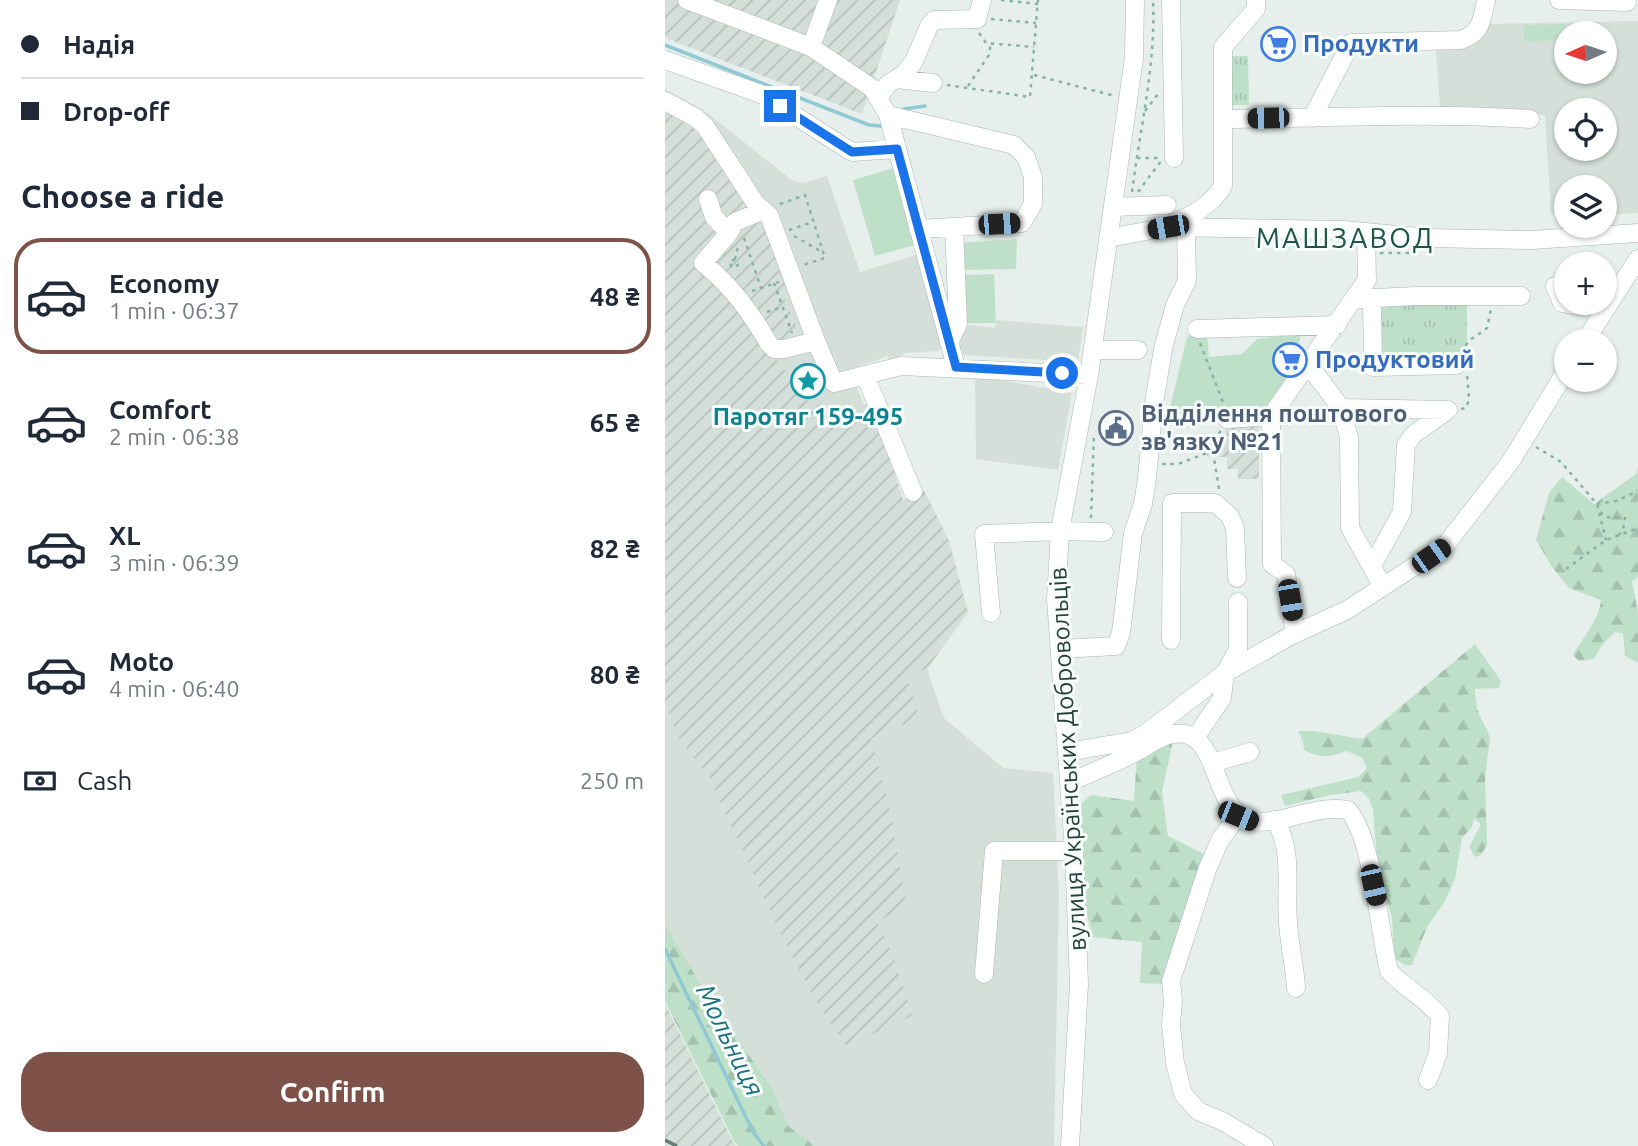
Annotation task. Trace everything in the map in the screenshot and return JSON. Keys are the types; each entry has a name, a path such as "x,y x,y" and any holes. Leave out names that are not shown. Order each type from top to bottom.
{"street":[{"path":"681,0 811,47 872,88 888,115 956,367"},
{"path":"811,47 828,0"},
{"name":"вулиця Українських Добровольців","path":"1070,1146 1079,984 1075,851 1056,599 1060,531 1089,375 1129,100 1134,58 1135,0"},
{"path":"1171,0 1174,158"},
{"path":"1168,227 1206,206 1215,199 1223,186 1223,47 1256,9 1256,0"},
{"path":"1312,118 1351,43 1461,40 1471,37 1480,29 1486,0"},
{"path":"1559,0 1630,4"},
{"path":"878,98 888,84 905,73 914,61 934,20 976,12"},
{"path":"665,60 761,94 852,152 897,149"},
{"path":"896,79 933,83"},
{"path":"665,101 705,126 756,204 769,215 834,383 901,366 1089,375"},
{"path":"888,115 1014,145 1026,157 1033,177 1033,204 1022,223 918,229"},
{"path":"1223,119 1468,115 1530,120"},
{"path":"708,199 714,217 733,227"},
{"path":"1113,207 1167,205"},
{"path":"764,210 733,227 703,263 722,278 738,296 774,349 816,341"},
{"path":"949,343 958,324 954,227"},
{"path":"1108,238 1168,227 1532,240 1638,233"},
{"path":"1060,649 1116,646 1123,615 1133,533 1143,504 1147,478 1154,402 1149,349 1187,281 1186,227"},
{"path":"1366,232 1367,281 1363,298 1373,367 1462,365"},
{"path":"1617,292 1638,260"},
{"path":"1295,634 1286,574 1272,564 1271,416 1336,325 1363,298 1521,296"},
{"path":"1197,329 1336,325"},
{"path":"1093,350 1149,349"},
{"path":"1308,364 1341,408 1349,438 1350,528 1383,587"},
{"path":"865,375 913,492"},
{"path":"1067,752 1132,741 1145,734 1225,673 1295,634 1347,610 1444,547 1511,461 1554,391"},
{"path":"1341,408 1448,410"},
{"path":"1372,566 1402,512 1406,445 1414,434 1448,410"},
{"path":"1234,419 1271,416"},
{"path":"1171,640 1172,503 1215,503 1230,516 1235,528 1237,578"},
{"path":"991,613 984,534 1060,531 1133,533"},
{"path":"1238,601 1238,649 1225,673 1221,698 1205,750 1225,795 1238,816 1253,821 1275,820 1324,808 1348,810 1357,820 1389,971 1402,985 1428,1001 1440,1016 1439,1053 1428,1080"},
{"path":"1070,782 1170,734 1180,733 1205,750 1231,784"},
{"path":"1205,750 1250,752"},
{"path":"1238,816 1220,840 1207,870 1171,981 1171,1025 1175,1063 1183,1094 1198,1111 1222,1121 1264,1146"},
{"path":"1275,820 1282,832 1288,861 1288,925 1296,988"},
{"path":"984,974 994,851 1075,851"}],"path":[{"path":"933,83 1030,97 1038,2 1001,0"},
{"path":"1136,158 1163,158 1131,202 1136,158 1155,32 1153,0"},
{"path":"976,12 992,20 1036,23"},
{"path":"976,12 986,43 1034,47"},
{"path":"967,87 989,55 991,43"},
{"path":"1032,75 1129,100"},
{"path":"738,296 773,284 825,258 805,195 764,210"},
{"path":"814,222 785,231 824,253"},
{"path":"733,227 761,288"},
{"path":"773,284 796,346"},
{"path":"1448,410 1466,408 1469,402 1462,365 1464,348 1471,339 1487,328 1491,296"},
{"path":"767,312 782,307"},
{"path":"1197,329 1218,395 1234,419 1211,440 1220,491 1215,503"},
{"path":"1523,443 1541,449 1561,462 1597,504 1606,540"},
{"path":"1167,465 1178,464 1212,451"},
{"path":"1597,504 1616,501 1638,491"},
{"path":"1599,511 1606,517 1625,518 1623,530 1619,535"},
{"path":"1566,569 1606,540 1638,528"}],"shaded area":[{"path":"665,0 900,0 862,114 665,38"},
{"path":"1617,21 1638,21 1638,213 1617,214 1617,175 1554,175 1554,214 1551,214 1545,115 1440,110 1436,48 1464,49 1486,24 1554,23 1554,84 1617,84"},
{"path":"665,89 705,111 793,181 804,183 827,176 860,272 919,254 944,346 939,351 906,353 890,361 888,356 851,369 863,404 873,404 887,441 903,501 924,490 949,541 968,612 927,669 944,718 1003,768 1053,773 1059,894 1054,1146 784,1146 665,924"},
{"path":"665,101 696,118 765,217 789,283 780,288 802,340 776,358 781,371 807,365 825,416 873,404 887,441 903,500 924,490 949,541 968,612 927,669 905,673 920,718 871,738 890,811 907,906 877,922 894,958 912,1016 846,1046 815,1000 783,939 709,777 680,740 665,704"},
{"path":"997,320 1083,327 1078,362 964,355 960,347 961,324 995,328"},
{"path":"975,378 1072,393 1058,470 976,459"},
{"path":"1225,424 1259,424 1259,479 1238,479 1238,469 1227,469 1227,457 1207,457 1207,446 1225,446"},
{"path":"665,1004 734,1144 737,1146 665,1146"}],"green space":[{"path":"1554,24 1554,40 1524,41 1524,25"},
{"path":"1225,56 1248,56 1249,105 1226,105"},
{"path":"894,168 915,245 875,256 853,180"},
{"path":"1017,239 1016,269 961,270 960,243"},
{"path":"994,274 996,323 963,323 962,275"},
{"path":"1377,305 1467,305 1467,354 1377,354"},
{"path":"1207,333 1209,357 1242,354 1257,339 1301,333 1296,357 1278,397 1261,411 1168,416 1187,337"},
{"path":"1638,466 1638,577 1632,581 1638,613 1638,663 1625,656 1623,634 1615,632 1602,645 1594,659 1579,661 1573,655 1594,621 1601,600 1569,588 1552,567 1536,540 1549,493 1562,477 1594,504 1636,474"},
{"path":"1475,644 1501,681 1499,688 1475,689 1477,709 1490,737 1485,778 1487,845 1481,855 1475,857 1469,847 1481,824 1474,819 1472,827 1462,838 1455,879 1445,901 1427,927 1412,965 1405,965 1394,958 1392,918 1379,884 1373,810 1369,799 1361,791 1285,806 1281,795 1358,777 1367,768 1362,758 1347,751 1325,756 1304,750 1298,731 1362,739"},
{"path":"1173,741 1162,792 1168,836 1204,854 1184,940 1171,981 1162,984 1140,983 1142,942 1093,937 1083,900 1076,808 1091,795 1134,801 1137,755"},
{"path":"665,924 705,992 771,1087 789,1127 815,1146 739,1146 735,1143 665,1001"}],"waterway":[{"path":"665,45 869,125 881,126"},
{"path":"904,109 925,106"},
{"name":"Мольниця","path":"665,949 753,1132 764,1146"}],"railway":[{"path":"665,1140 677,1146"}],"place":[{"name":"Продукти","path":"1278,44"},
{"name":"Продуктовий","path":"1290,360"},
{"name":"Паротяг 159-495","path":"808,381"},
{"name":"Відділення поштового зв'язку №21","path":"1116,428"}],"district":[{"name":"МАШЗАВОД","path":"1345,238"}],"route":[{"path":"780,106 852,152 897,149 956,367 1062,373"}]}
